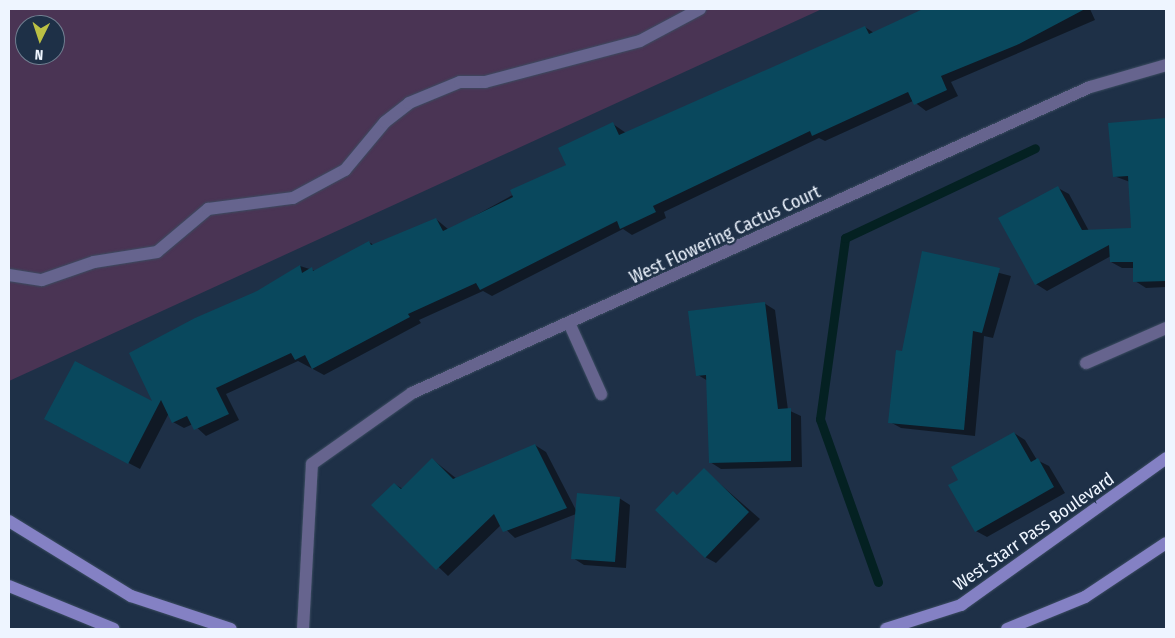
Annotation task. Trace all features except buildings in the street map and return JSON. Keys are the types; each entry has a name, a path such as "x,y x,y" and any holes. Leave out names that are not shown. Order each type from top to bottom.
{"street":[{"path":"9,274 42,280 94,262 157,252 208,209 293,198 345,170 385,122 409,103 460,82 485,82 640,41 700,9"},
{"name":"West Flowering Cactus Court","path":"303,629 312,464 412,393 570,325 1090,87 1166,65"},
{"path":"570,325 601,394"},
{"path":"1086,363 1166,328"},
{"name":"West Starr Pass Boulevard","path":"886,629 961,605 1166,458"},
{"path":"9,521 131,596 231,629"},
{"path":"1007,629 1085,597 1166,543"},
{"path":"9,586 114,629"}],"shaded area":[{"path":"9,9 822,9 9,381"}],"waterway":[{"path":"878,582 820,419 845,238 1035,148"}]}
